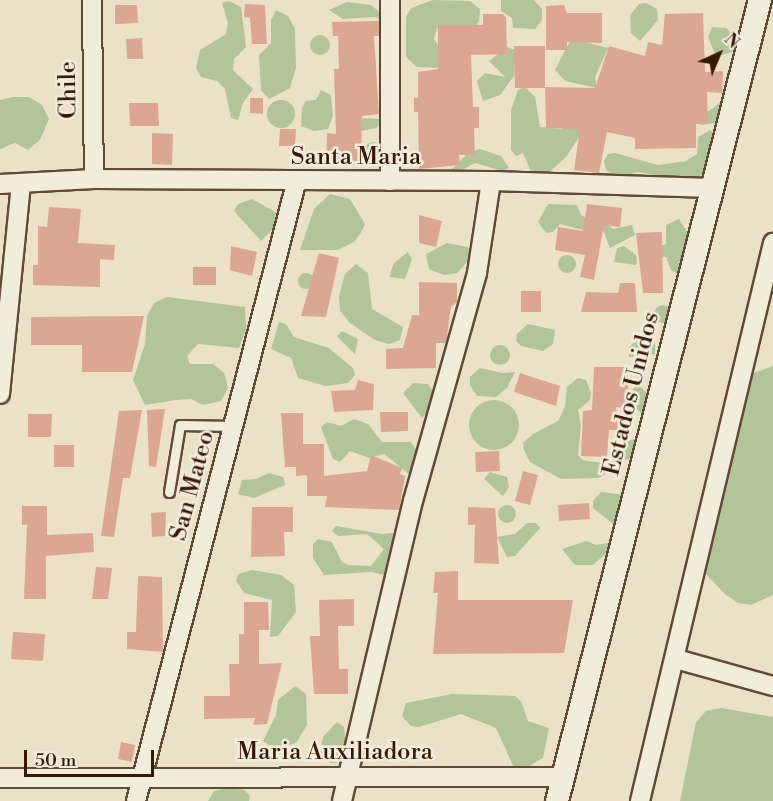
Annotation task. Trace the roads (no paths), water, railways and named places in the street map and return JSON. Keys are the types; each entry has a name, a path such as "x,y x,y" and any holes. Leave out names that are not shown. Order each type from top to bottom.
{"street":[{"name":"Chile","path":"92,0 94,180"},
{"path":"390,0 390,181"},
{"name":"Estados Unidos","path":"557,801 760,0"},
{"name":"Santa Maria","path":"0,184 94,180 296,183 390,181 712,188"},
{"path":"342,801 413,501 477,273 491,182"},
{"name":"San Mateo","path":"136,801 296,183"},
{"path":"0,394 21,184"},
{"path":"640,801 676,659 773,243"},
{"path":"676,659 773,686"},
{"name":"Maria Auxiliadora","path":"0,778 563,777"}],"lane":[{"path":"169,492 180,425 233,426"}]}
